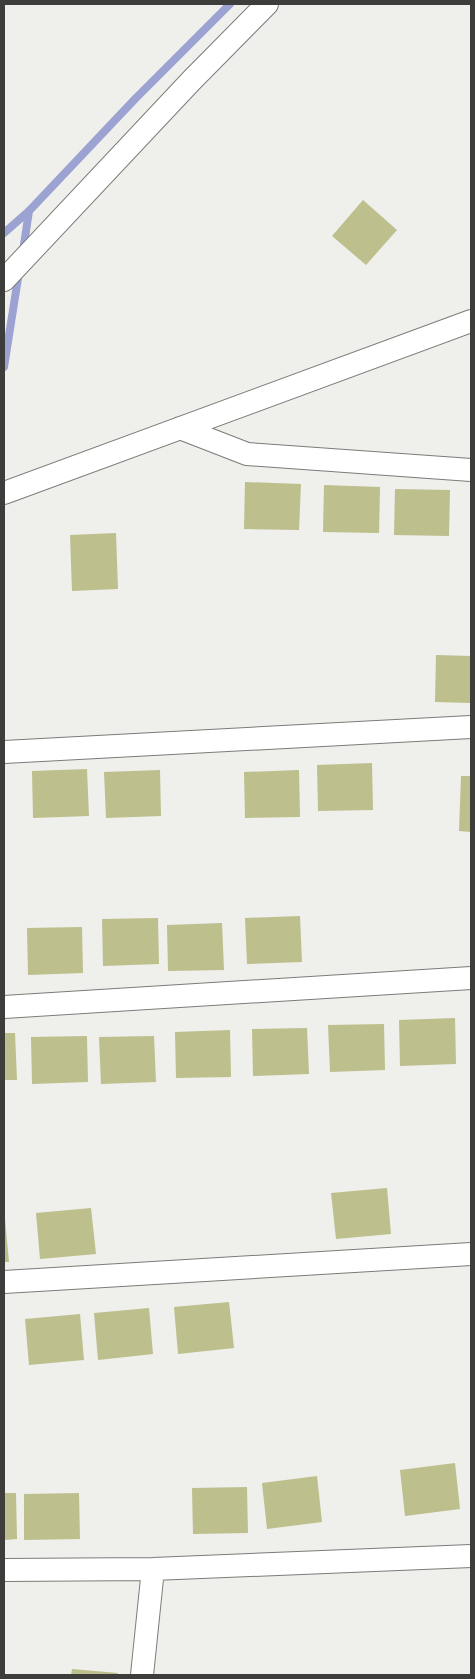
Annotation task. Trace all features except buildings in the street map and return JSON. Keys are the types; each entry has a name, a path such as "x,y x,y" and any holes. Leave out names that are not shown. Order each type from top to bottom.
{"street":[{"path":"4,280 191,81 267,4"},
{"path":"4,493 471,321"},
{"path":"180,428 247,454 471,470"},
{"path":"4,752 471,727"},
{"path":"4,1007 471,978"},
{"path":"4,1282 471,1254"},
{"path":"4,1570 153,1569 471,1556"},
{"path":"142,1675 153,1569"}],"waterway":[{"path":"4,233 29,211 135,99 230,4"},
{"path":"23,251 29,211"},
{"path":"4,367 19,272"}]}
